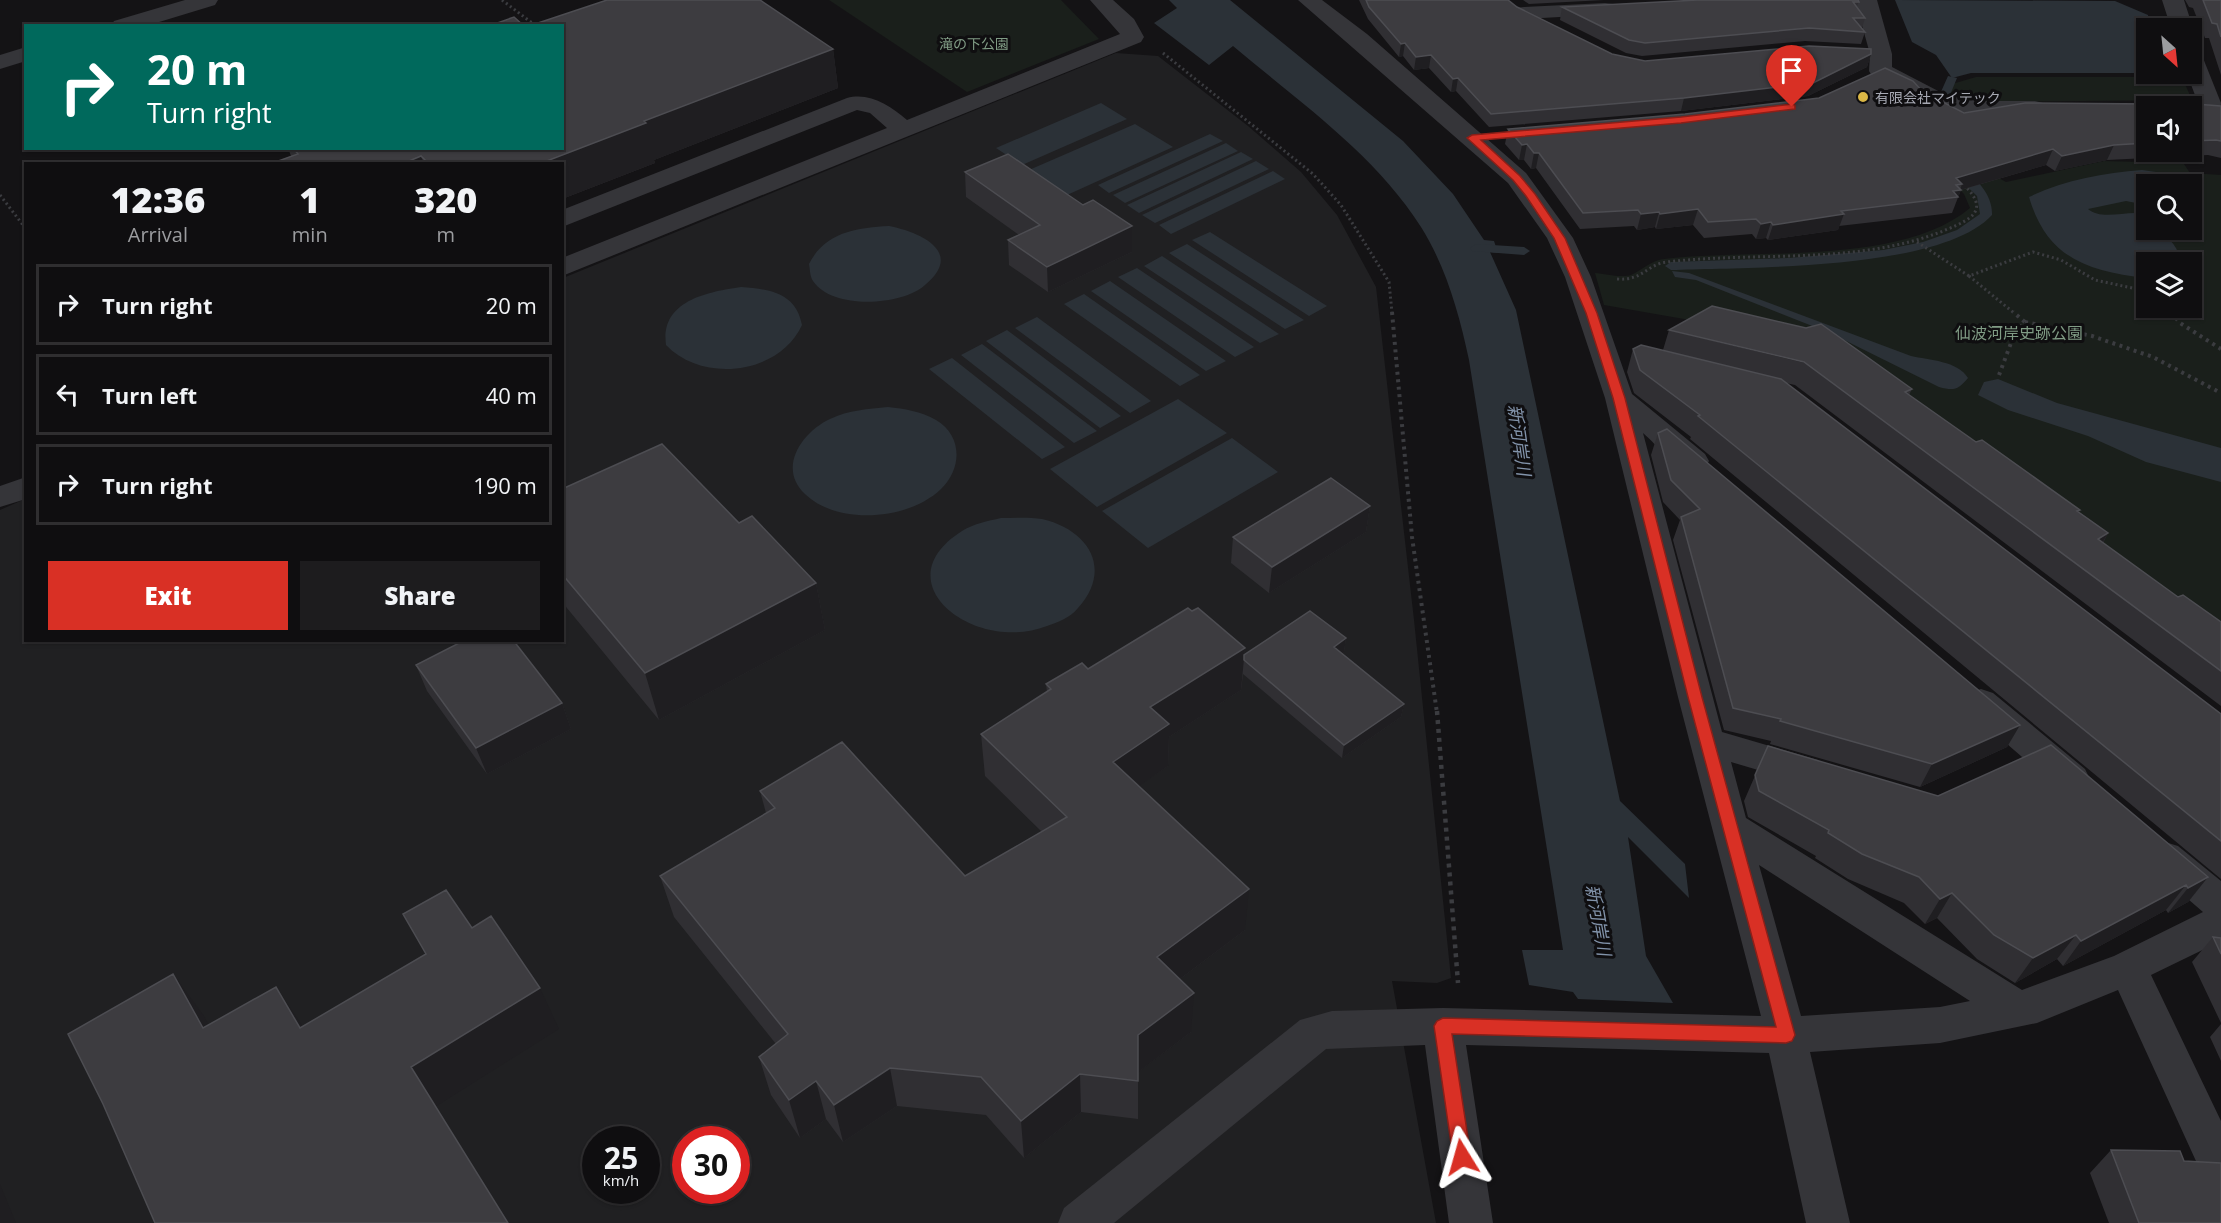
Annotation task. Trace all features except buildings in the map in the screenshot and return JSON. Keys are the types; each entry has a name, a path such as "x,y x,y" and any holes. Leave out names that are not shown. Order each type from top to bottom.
{"street":[{"path":"129,24 207,0"},
{"path":"564,267 1133,37 1126,24 1101,0"},
{"path":"1309,0 1359,39 1517,178 1560,238 1578,277 1619,398 1786,1035 1828,1223"},
{"path":"1505,0 1524,13 1566,34"},
{"path":"1866,0 1870,64 1937,99 1977,108 2052,108"},
{"path":"2173,0 2179,18"},
{"path":"1524,13 1631,8"},
{"path":"0,62 24,55"},
{"path":"2202,84 2212,111 2202,110"},
{"path":"564,218 855,103 878,108 904,130"},
{"path":"1472,138 1507,135"},
{"path":"1602,349 1636,357"},
{"path":"1619,398 1720,482"},
{"path":"0,497 24,488"},
{"path":"1957,682 2094,797"},
{"path":"1708,742 1832,778"},
{"path":"2007,766 2039,751"},
{"path":"1730,827 2017,1009"},
{"path":"2139,835 2221,904"},
{"path":"1080,1223 1315,1033 1332,1029 1443,1026 1786,1035 1940,1025 2037,1005 2128,968 2221,922"},
{"path":"2128,968 2221,1168"},
{"path":"1443,1026 1471,1223"}],"path":[{"path":"502,0 533,24"},
{"path":"1133,37 1169,56 1313,174 1341,205 1389,282 1412,537 1435,691 1459,986 1443,1026"},
{"path":"1578,277 1632,280 1664,262 1859,252 1917,242 1970,220 1977,208 1975,196 1960,182"},
{"path":"0,195 24,226"},
{"path":"1917,242 1969,276 2025,322 2092,336 2153,357 2221,393"},
{"path":"1969,276 2033,252 2061,260 2095,280 2136,289"},
{"path":"2176,318 2221,350"},
{"path":"1999,375 2014,335 2025,322"}],"shaded area":[{"path":"1116,53 1158,56 1248,126 1301,172 1337,215 1376,287 1414,620 1451,978 1437,983 1392,981 1436,1223 0,1223 0,510 24,499 24,642 564,642 564,278"}],"green space":[{"name":"滝の下公園","path":"829,0 1061,0 1099,39 967,92"},
{"path":"1976,77 2136,77 2136,84 2185,84 2190,96 2136,96 2136,101 1984,102 1950,95 1952,84"},
{"name":"仙波河岸史跡公園","path":"1948,110 1979,114 1984,170 2006,182 2104,161 2183,162 2190,173 2221,175 2221,639 1764,333 1604,305 1595,273 1627,276 1655,261 1664,259 1823,252 1905,239 1940,227 1970,208 1964,194 1951,181"}],"water":[{"name":"新河岸川","path":"1169,0 1230,0 1403,141 1453,194 1484,240 1494,241 1498,253 1490,252 1516,310 1620,801 1685,864 1689,898 1628,837 1646,956 1673,1003 1578,999 1573,992 1529,985 1522,950 1563,950 1469,360 1451,291 1430,242 1402,201 1358,152 1309,108 1233,46 1209,65 1154,23 1177,8"},
{"path":"1895,0 2115,1 2148,15 2148,18 2136,18 2136,73 1971,73 1952,78 1936,55 1912,42"},
{"path":"1101,103 1127,119 1022,165 996,148"},
{"path":"1135,124 1173,147 1067,195 1029,170"},
{"path":"1210,134 1223,141 1109,193 1098,185"},
{"path":"1226,143 1238,151 1125,203 1113,195"},
{"path":"1241,152 1253,159 1139,213 1127,205"},
{"path":"1256,161 1269,169 1155,223 1142,215"},
{"path":"2142,170 2165,174 2136,174 2136,203 2126,201 2088,209 2104,215 2135,213 2136,240 2170,240 2174,245 2178,252 2136,252 2136,277 2105,271 2088,265 2058,248 2037,218 2029,197 2084,178"},
{"path":"1273,171 1285,179 1171,234 1159,225"},
{"path":"889,226 925,239 934,245 939,253 941,263 936,273 925,285 900,297 867,302 835,297 822,290 813,281 809,264 816,253 833,238 853,230"},
{"path":"1210,232 1327,306 1309,316 1192,240"},
{"path":"1187,244 1304,320 1285,329 1169,253"},
{"path":"1162,256 1279,334 1260,343 1144,266"},
{"path":"1137,268 1254,347 1235,357 1118,277"},
{"path":"1672,271 1689,273 1911,356 1950,365 1963,372 1968,378 1955,388 1939,387 1830,333 1696,280 1675,277"},
{"path":"1110,281 1226,361 1206,371 1091,291"},
{"path":"741,287 762,289 780,295 788,299 799,314 802,325 791,342 777,354 759,363 740,368 719,369 700,365 682,357 666,345 666,330 670,318 688,301 714,292"},
{"path":"1084,294 1200,375 1180,386 1064,304"},
{"path":"1037,317 1151,401 1130,413 1015,328"},
{"path":"1007,330 1121,416 1100,428 986,341"},
{"path":"982,344 1097,431 1074,443 961,355"},
{"path":"952,358 1065,447 1042,459 929,369"},
{"path":"1998,379 2057,403 2221,448 2221,482 2146,462 2088,436 2008,410 1978,395 1984,382"},
{"path":"1178,399 1227,433 1097,507 1050,469"},
{"path":"888,407 924,414 945,427 951,435 955,444 956,463 948,481 941,489 911,507 893,513 873,515 854,515 836,511 819,504 805,494 797,484 793,473 793,462 796,452 810,433 830,419 844,414"},
{"path":"1232,438 1278,472 1148,548 1102,511"},
{"path":"1001,518 1042,519 1058,524 1072,532 1091,553 1094,579 1078,608 1064,619 1047,626 1020,632 992,630 967,622 947,608 934,591 931,572 939,551 962,531"}],"waterway":[{"path":"1933,107 1945,95 1952,78"},
{"path":"1671,266 1837,259 1926,245 1961,232 1986,215 1987,208 1983,196 1959,173"},
{"path":"1476,248 1524,251"}],"place":[{"name":"有限会社マイテック","path":"1863,97"}],"route":[{"path":"1462,1157 1443,1026 1786,1035 1695,697 1619,398 1592,313 1560,238 1530,194 1517,178 1472,138 1681,120 1792,107"}]}
